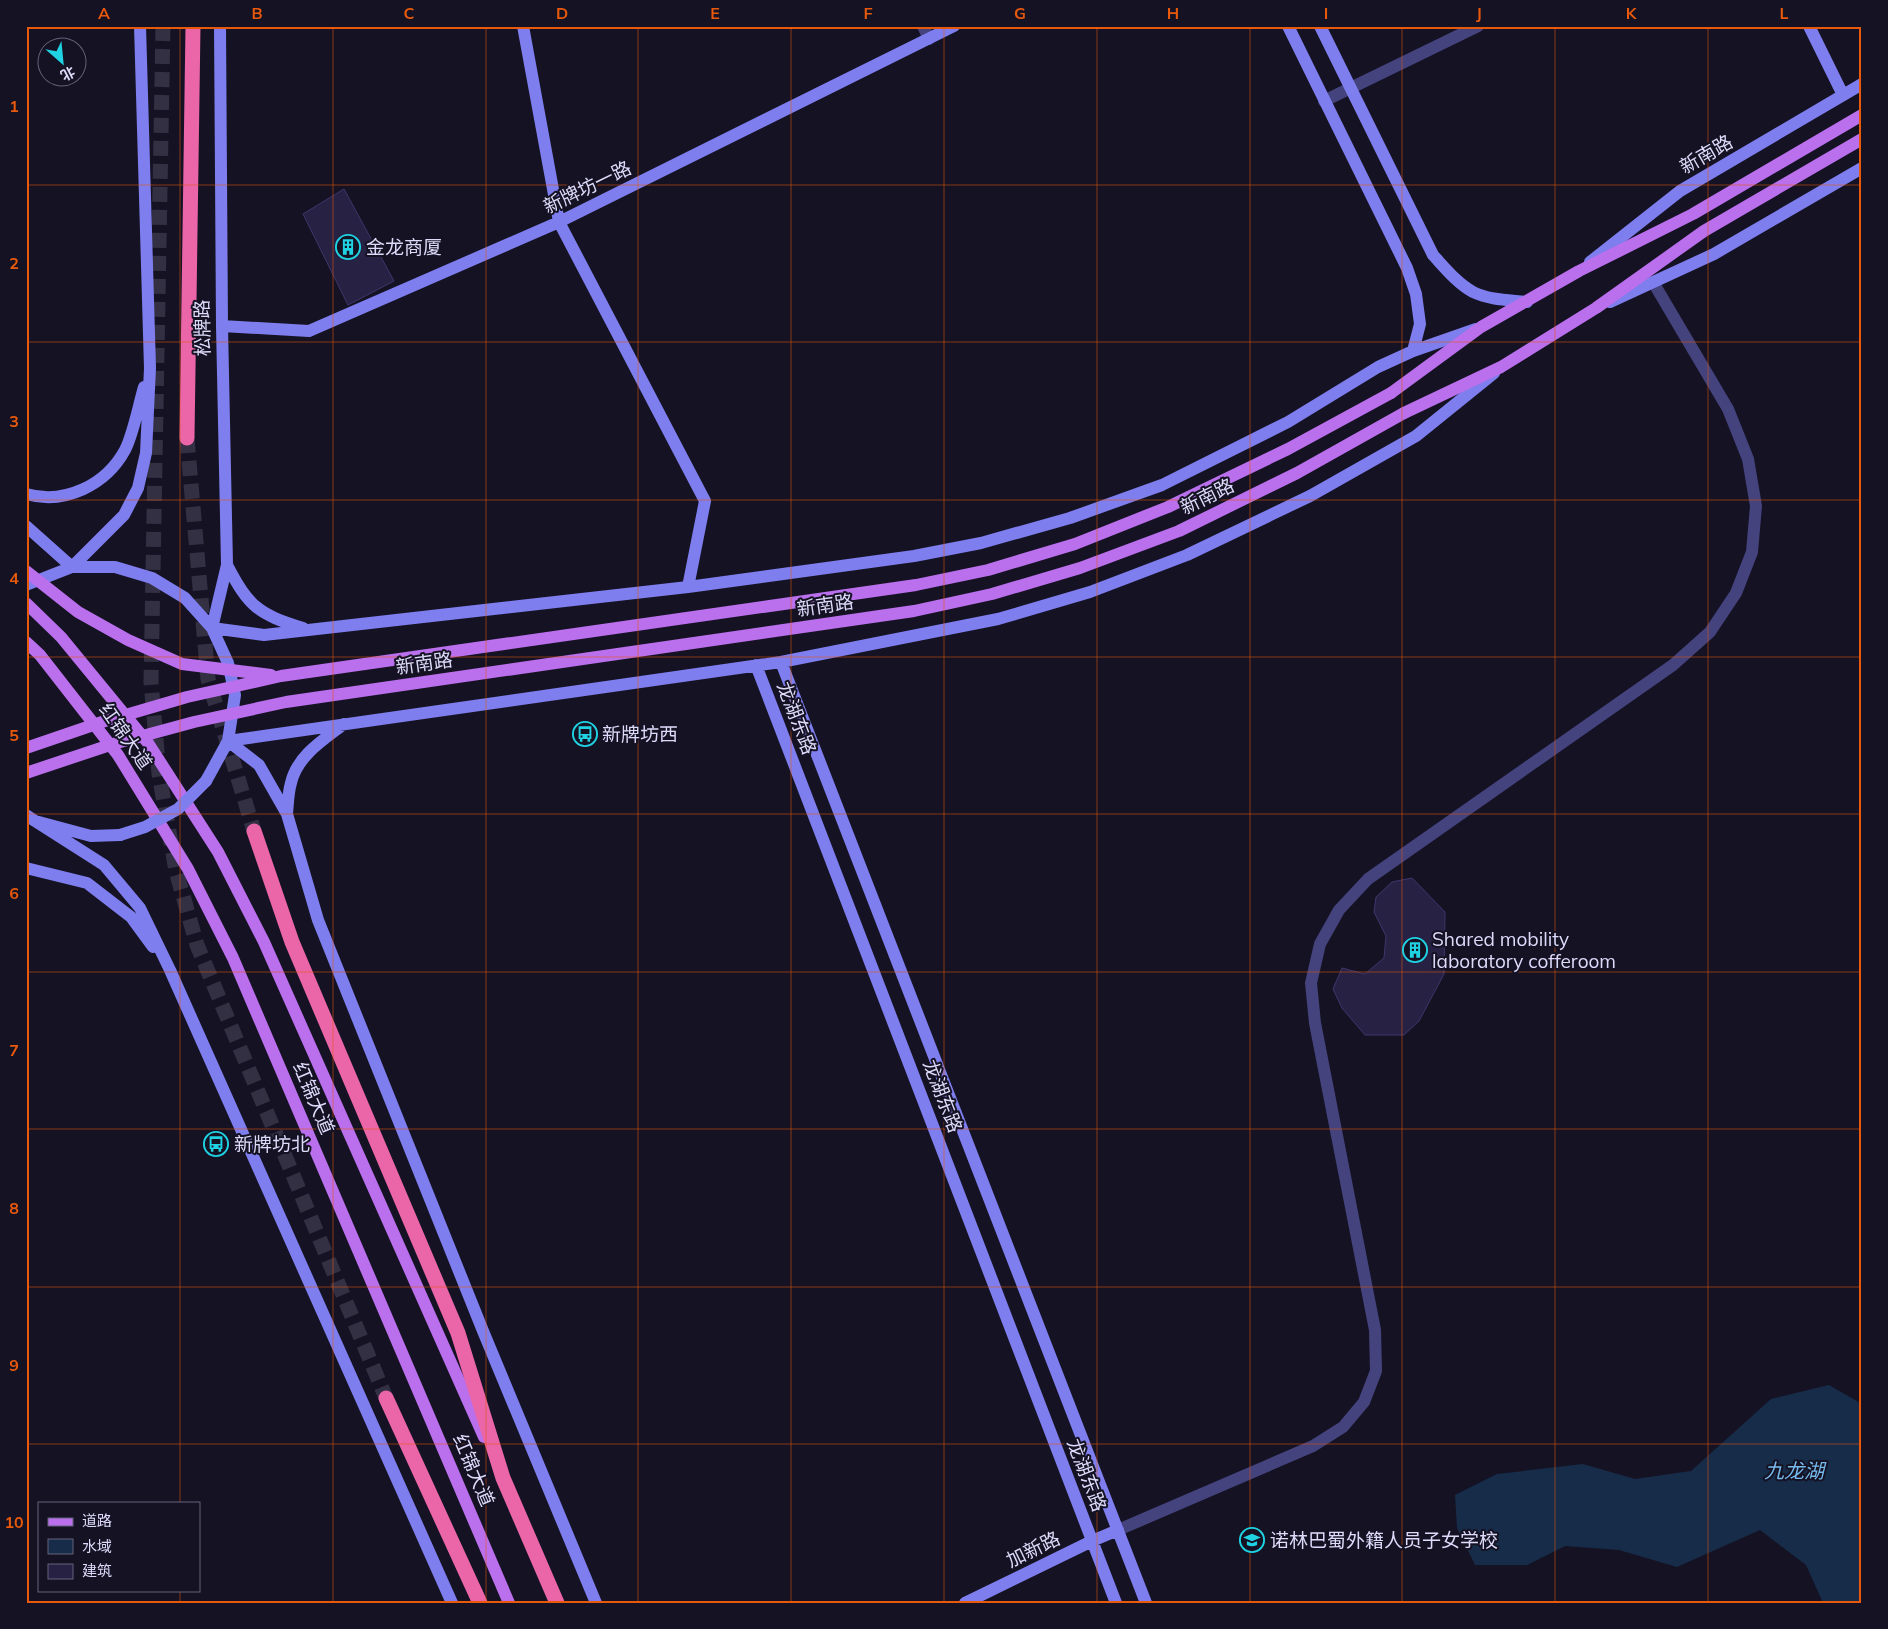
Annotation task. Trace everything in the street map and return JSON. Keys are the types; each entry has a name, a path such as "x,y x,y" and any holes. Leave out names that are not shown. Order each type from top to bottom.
{"highway":[{"name":"松牌路","path":"187,438 193,26"},
{"name":"红锦大道","path":"254,831 292,942 458,1333 503,1478 557,1603"},
{"path":"386,1398 480,1603"}],"main road":[{"path":"72,567 124,515 138,488 146,453 150,368 140,26"},
{"name":"松牌路","path":"212,628 227,565 222,326 220,26"},
{"path":"523,26 559,222 705,501 688,587"},
{"name":"新牌坊一路","path":"222,326 309,331 559,222 954,26"},
{"path":"1288,26 1407,268 1416,294 1420,324 1413,351"},
{"path":"1320,26 1433,255 1452,276 1474,292 1500,299 1527,302"},
{"path":"1809,26 1843,95"},
{"name":"新南路","path":"1579,271 1680,191 1862,84"},
{"name":"新南路","path":"26,748 105,721 187,697 280,676 906,586 988,570 1075,544 1168,507 1288,449 1391,393 1481,327 1579,271 1693,214 1862,115"},
{"name":"新南路","path":"26,773 112,744 194,722 286,702 914,611 992,594 1080,568 1179,531 1297,473 1404,413 1501,367 1596,308 1704,231 1862,139"},
{"name":"新南路","path":"1596,308 1714,254 1862,168"},
{"name":"新南路","path":"212,628 264,635 688,587 914,556 981,543 1070,518 1162,485 1288,422 1378,367 1413,351 1481,327"},
{"name":"新南路","path":"228,741 781,662 998,619 1090,592 1187,555 1310,496 1416,436 1501,367"},
{"path":"26,494 51,497 76,493 96,483 114,467 126,449 150,368"},
{"path":"26,526 72,567"},
{"path":"227,565 240,589 254,607 273,619 308,630"},
{"path":"27,580 72,567 115,567 152,578 185,598 212,628 228,663 235,695 228,741 206,781 178,809 146,827 120,836 91,836 29,820"},
{"path":"27,580 128,640 182,664 280,676"},
{"name":"红锦大道","path":"26,603 61,636 148,743 218,852 264,942 503,1478"},
{"name":"红锦大道","path":"26,642 40,655 118,755 188,869 233,958 508,1603"},
{"name":"龙湖东路","path":"781,662 1146,1603"},
{"name":"龙湖东路","path":"756,665 1116,1603"},
{"path":"287,814 291,782 300,763 314,747 344,724"},
{"path":"228,741 259,765 287,814 318,920 483,1332 596,1603"},
{"path":"29,820 104,864 140,908 170,970 452,1603"},
{"path":"26,868 87,882 130,917 170,970"},
{"name":"加新路","path":"966,1603 1118,1530"}],"street":[{"path":"923,26 929,38"},
{"path":"1324,101 1478,26"},
{"path":"1118,1530 1313,1446 1343,1427 1364,1402 1376,1371 1375,1330 1315,1023 1311,983 1320,944 1339,910 1368,879 1673,665 1710,632 1736,593 1752,552 1756,506 1748,459 1728,409 1654,282"}],"water":[{"name":"九龙湖","path":"1829,1385 1862,1404 1862,1603 1823,1603 1806,1565 1760,1530 1677,1567 1619,1550 1565,1546 1527,1565 1475,1565 1457,1528 1455,1495 1497,1474 1583,1464 1635,1479 1691,1471 1771,1399"}],"building":[{"name":"金龙商厦","path":"344,189 394,281 348,305 303,214"},
{"name":"Shared mobility laboratory cofferoom","path":"1412,878 1445,912 1444,974 1419,1021 1404,1035 1365,1035 1342,1008 1333,989 1342,968 1365,974 1384,958 1386,936 1374,912 1376,897 1392,882"}],"tunnel":[{"path":"163,26 151,682 159,774 176,871 197,945 386,1398"},
{"path":"187,438 208,679 254,831"}],"place":[{"name":"金龙商厦","path":"348,247"},
{"name":"新牌坊西","path":"585,734"},
{"name":"Shared mobility laboratory cofferoom","path":"1415,950"},
{"name":"新牌坊北","path":"216,1144"},
{"name":"诺林巴蜀外籍人员子女学校","path":"1252,1540"}]}
